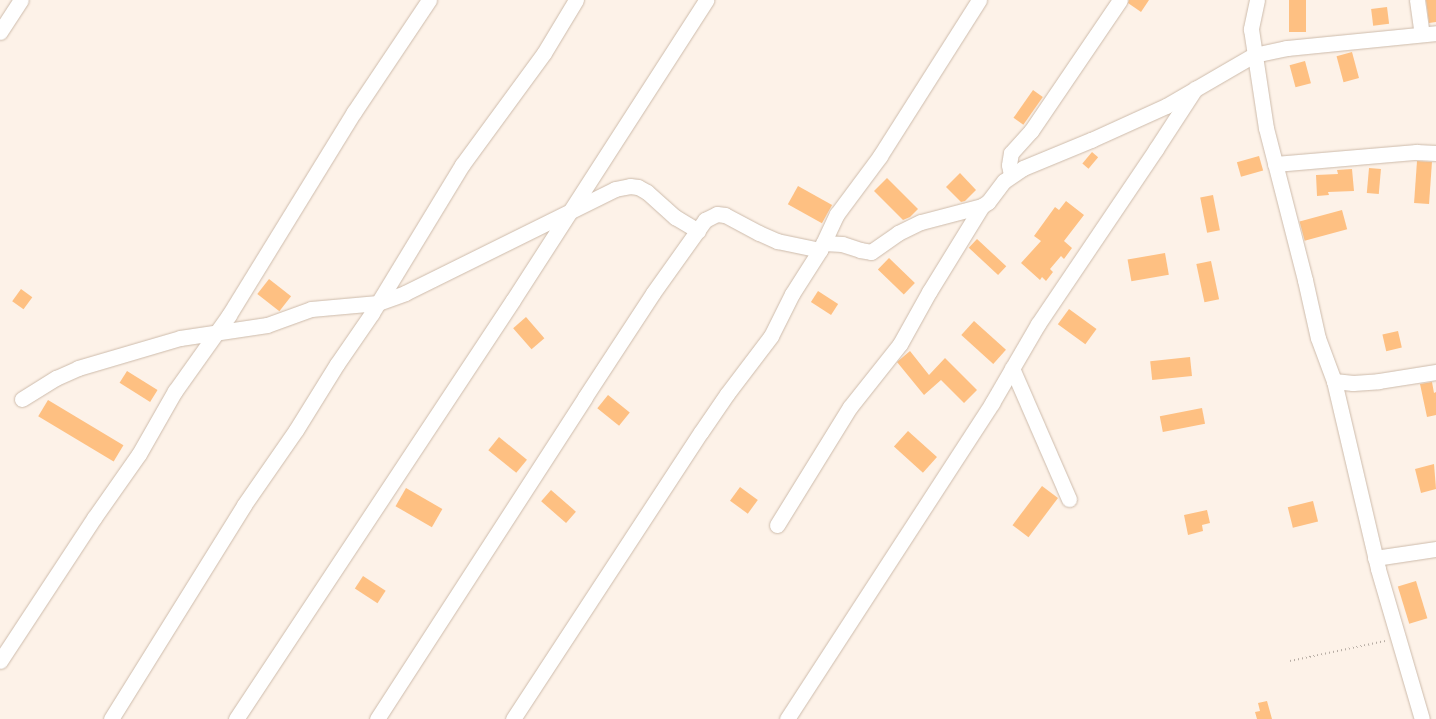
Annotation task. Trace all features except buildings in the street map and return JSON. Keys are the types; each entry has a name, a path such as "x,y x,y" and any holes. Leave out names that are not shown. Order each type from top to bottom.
{"street":[{"path":"0,32 21,0"},
{"path":"0,661 138,454 175,391 229,315 354,112 429,0"},
{"path":"111,719 240,511 296,430 378,303 462,165 544,53 576,0"},
{"path":"236,719 572,209 706,0"},
{"path":"513,719 706,426 771,336 792,294 822,246 837,214 880,156 979,0"},
{"path":"1011,175 1009,165 1011,153 1031,132 1120,0"},
{"path":"1257,0 1251,29 1266,128 1305,280 1318,338 1334,381 1376,558 1422,719"},
{"path":"377,719 653,293 705,220 710,216 717,214 725,215 778,241 822,246 842,244 871,252 898,233 921,222 982,206 988,202 1011,175 1023,168 1092,140 1166,106 1254,55 1287,48 1429,33 1417,0"},
{"path":"787,719 992,404 1038,324 1195,89"},
{"path":"1275,164 1416,152 1436,153"},
{"path":"22,399 56,378 93,362 180,338 267,325 311,309 378,303 405,293 615,189 630,186 638,187 647,192 676,217 698,231"},
{"path":"777,525 850,407 900,344 932,286 982,206"},
{"path":"1012,368 1070,499"},
{"path":"1334,381 1353,383 1436,372"},
{"path":"1376,558 1436,549"}],"path":[{"path":"1290,661 1398,638"}]}
